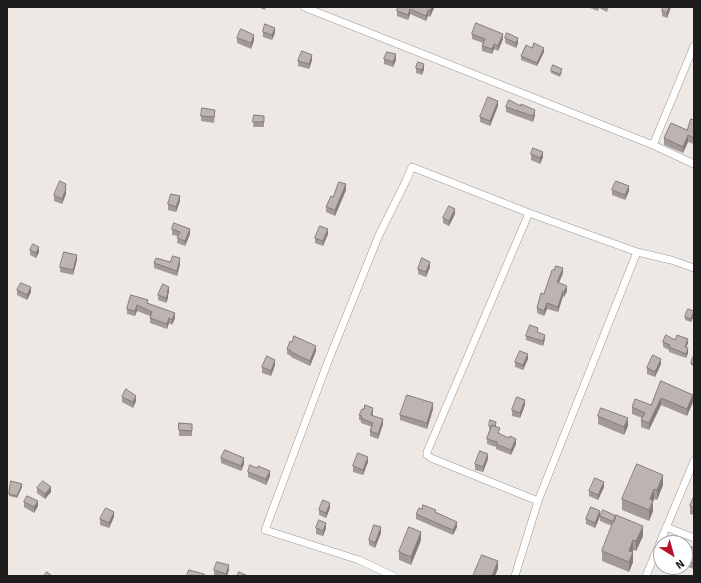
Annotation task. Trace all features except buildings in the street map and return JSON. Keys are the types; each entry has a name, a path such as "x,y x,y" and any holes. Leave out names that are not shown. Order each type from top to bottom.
{"street":[{"path":"304,7 653,145 694,164"},
{"path":"653,145 694,46"},
{"path":"393,576 360,560 265,530 329,359 379,235 412,167 529,213 637,252 671,260 694,268"},
{"path":"529,213 426,452 428,457 538,501"},
{"path":"515,576 538,501 637,252"},
{"path":"646,576 694,461"},
{"path":"666,527 694,538"}]}
